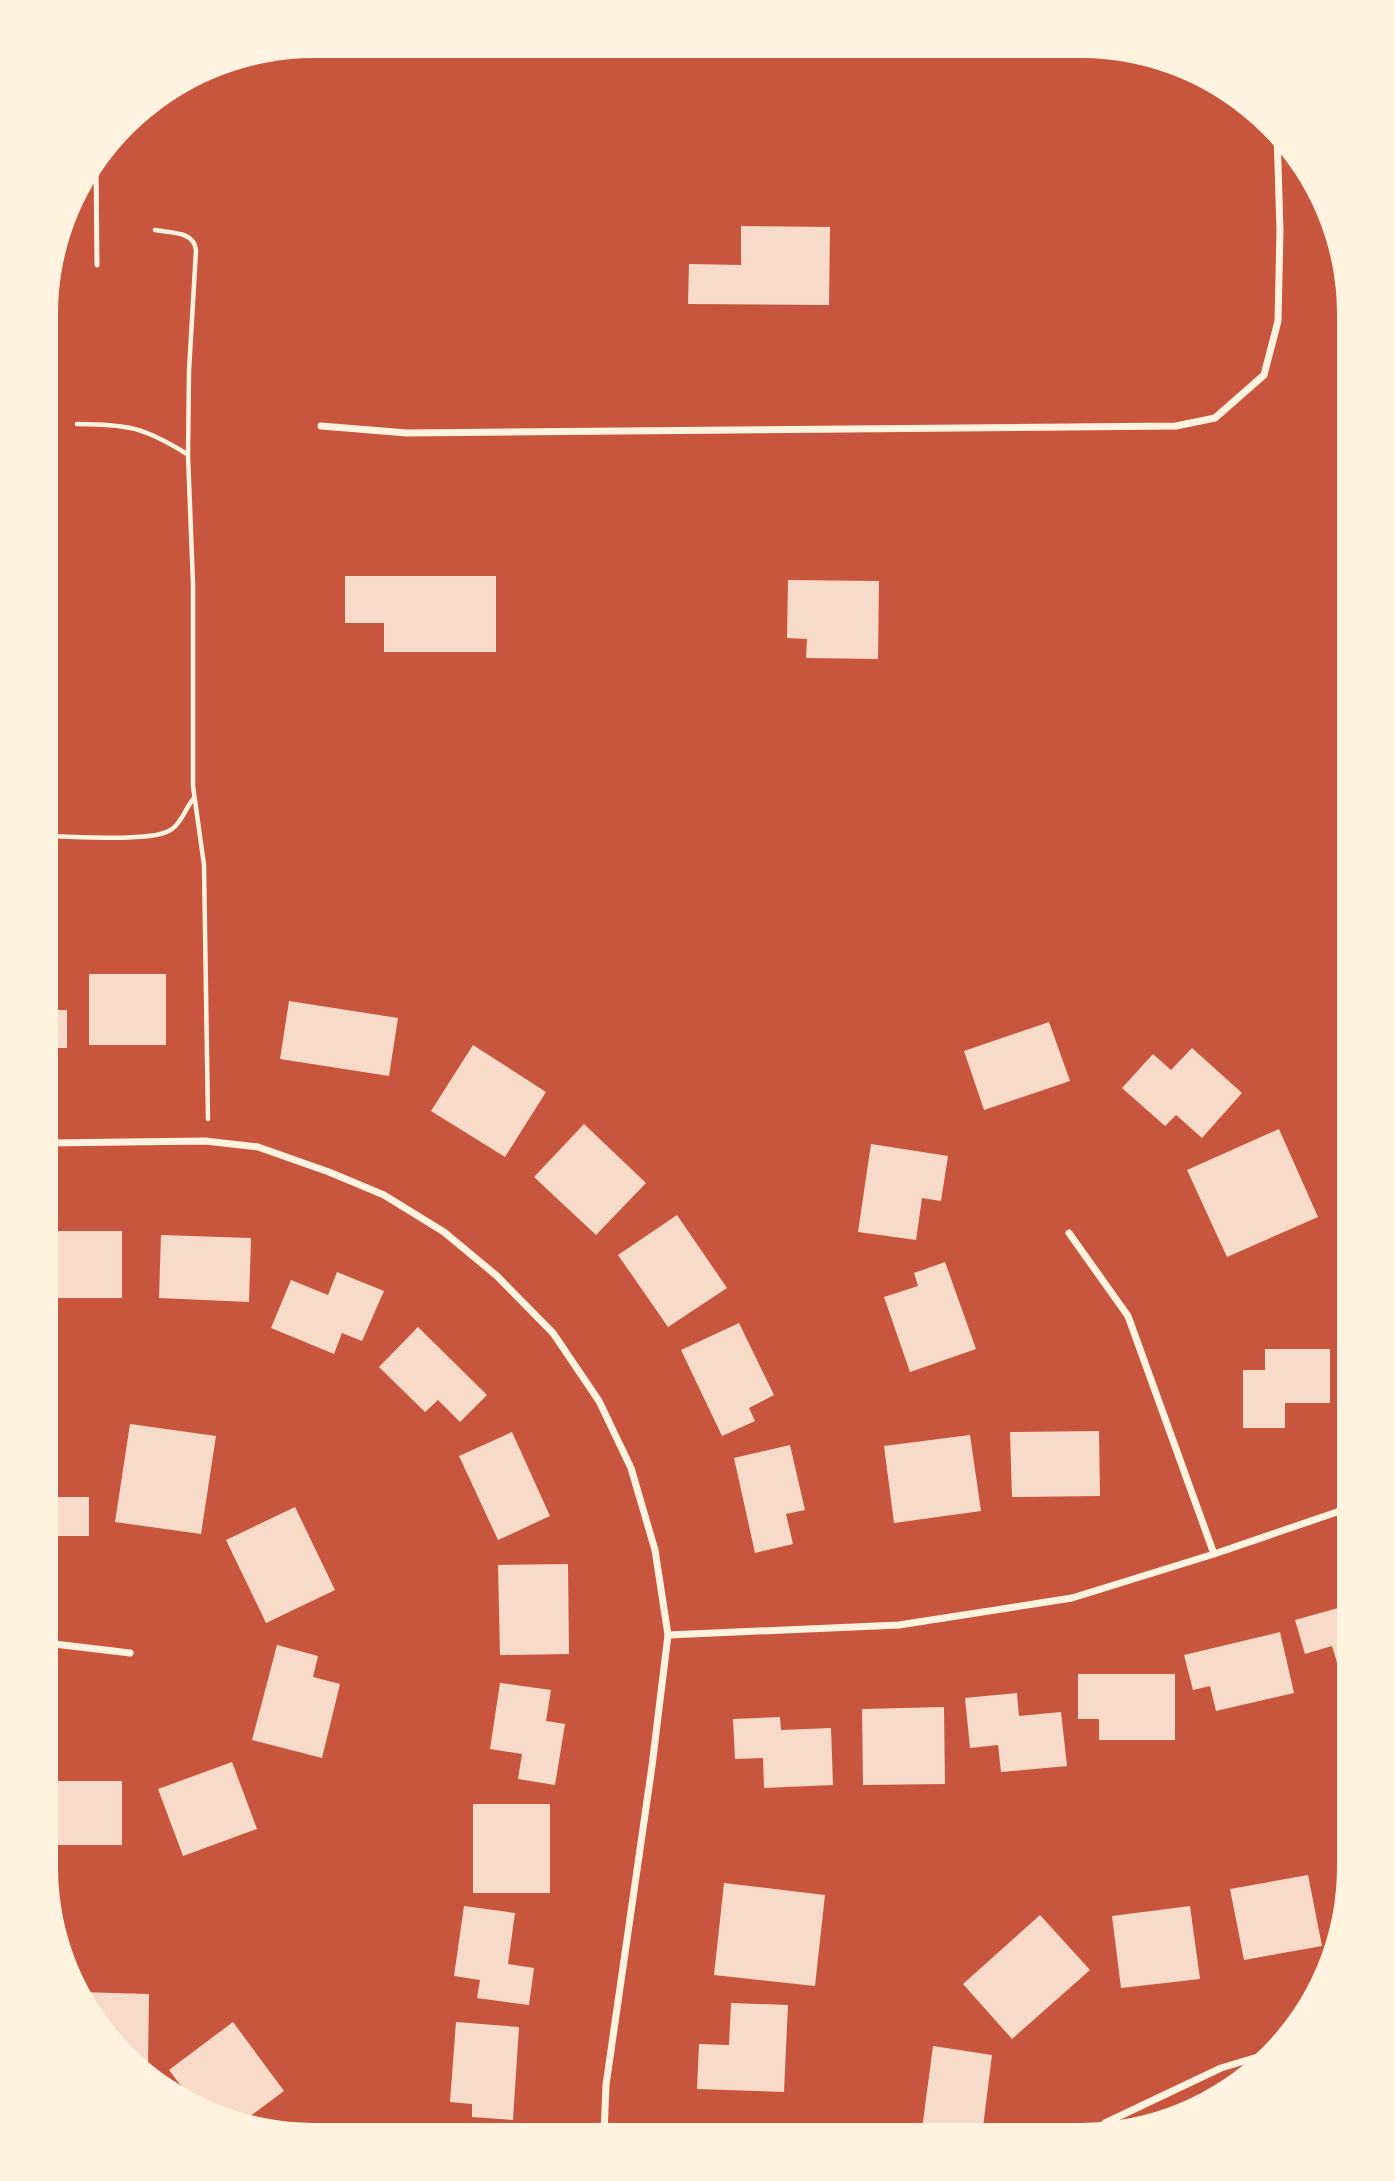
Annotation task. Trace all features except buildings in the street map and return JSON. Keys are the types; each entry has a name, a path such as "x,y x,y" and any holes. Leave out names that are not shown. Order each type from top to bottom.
{"street":[{"path":"321,426 407,433 1176,426 1215,418 1264,375 1278,321 1280,230 1278,150"},
{"path":"58,1143 205,1141 258,1147 384,1195 444,1232 497,1276 553,1333 599,1401 635,1479 655,1550 668,1635 607,2085 605,2123"},
{"path":"1069,1233 1128,1316 1214,1554"},
{"path":"668,1635 912,1623 1072,1598 1337,1512"},
{"path":"58,1644 130,1653"},
{"path":"1107,2122 1221,2068 1251,2059"}],"lane":[{"path":"96,179 97,265"}],"path":[{"path":"155,230 190,236 195,242 188,371 188,455 193,584 194,797 204,865 208,1119"},
{"path":"77,424 122,425 140,429 188,455"},
{"path":"58,836 159,835 174,828 194,797"}]}
